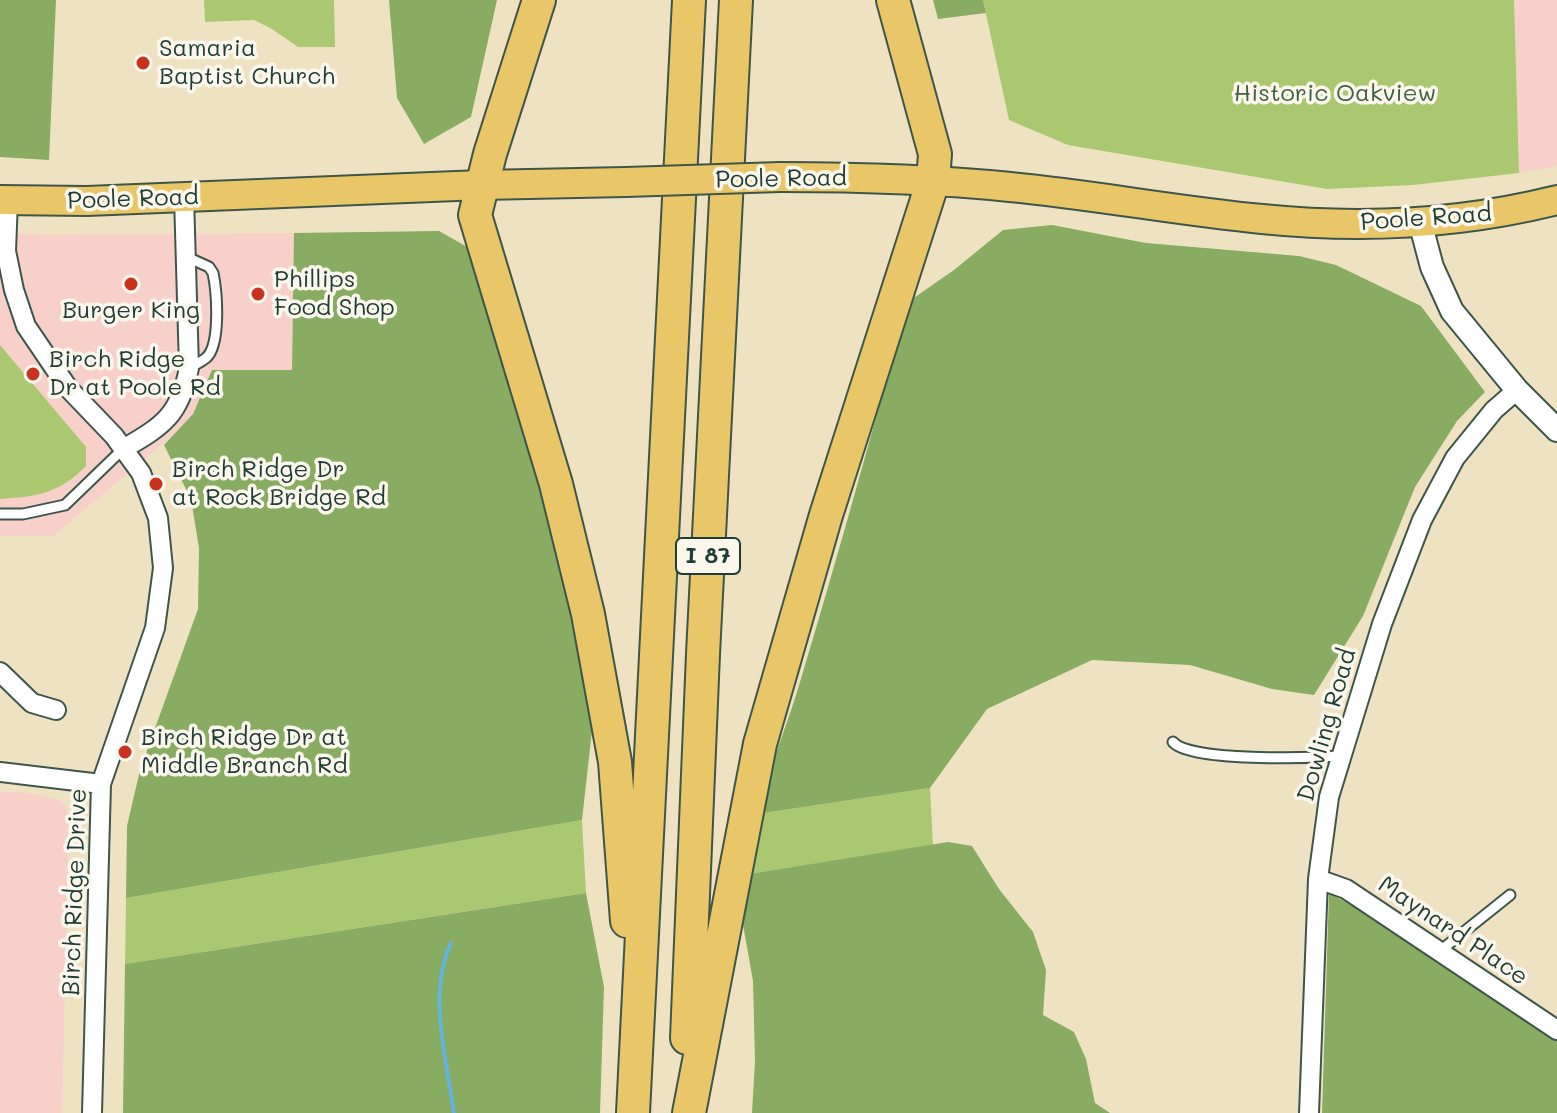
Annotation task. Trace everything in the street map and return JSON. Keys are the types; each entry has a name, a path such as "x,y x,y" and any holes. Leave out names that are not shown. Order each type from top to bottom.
{"highway":[{"path":"539,0 481,185 475,215 560,499 607,707 615,762 637,1039"},
{"name":"I 87","path":"633,1113 689,0"},
{"name":"I 87","path":"687,1113 703,654 736,0"},
{"path":"687,1113 760,744 826,515 933,181 935,154 893,0"}],"main road":[{"name":"Poole Road","path":"4,200 780,177 933,181 1010,187 1263,220 1352,224 1420,222 1503,212 1557,200"}],"street":[{"path":"123,449 164,424 184,394 189,368 184,197"},
{"name":"Birch Ridge Drive","path":"4,200 6,251 26,326 68,388 141,473 158,518 163,568 155,628 101,784 92,1113"},
{"path":"1420,222 1432,267 1452,311 1517,390 1557,430"},
{"name":"Dowling Road","path":"1309,1113 1318,879 1329,797 1382,624 1422,520 1455,458 1494,410 1517,390"},
{"path":"0,672 32,703 56,710"},
{"path":"0,772 101,784"},
{"name":"Maynard Place","path":"1318,879 1346,889 1557,1030"}],"lane":[{"path":"187,257 209,267 213,273 216,327 208,356 189,368"},
{"path":"0,514 23,514 65,505 123,449"},
{"path":"1173,742 1185,751 1210,755 1341,756"},
{"path":"1440,951 1510,895"}],"shaded area":[{"path":"1514,0 1557,0 1557,166 1519,173"},
{"path":"0,232 44,235 294,233 292,371 212,370 193,414 179,430 53,536 0,536"},
{"path":"0,792 23,792 62,801 69,815 62,1113 0,1113"}],"green space":[{"path":"0,0 56,0 49,160 0,157"},
{"path":"204,0 334,0 335,47 298,47 254,20 205,22"},
{"path":"389,0 497,0 471,117 424,144 397,98"},
{"path":"933,0 983,0 986,13 938,19"},
{"name":"Historic Oakview","path":"983,0 1514,0 1519,173 1413,185 1327,189 1068,145 1009,120"},
{"path":"1052,225 1146,243 1299,256 1336,265 1421,306 1485,392 1457,421 1415,487 1363,616 1314,695 1272,689 1190,665 1092,660 987,709 930,788 757,814 814,635 908,302 1003,230"},
{"path":"439,231 469,248 492,306 571,608 594,713 582,820 126,898 127,826 140,770 198,609 199,548 191,499 164,445 193,414 212,370 292,370 294,233"},
{"path":"0,345 86,447 86,466 67,482 47,492 0,499"},
{"path":"930,788 933,845 749,874 757,814"},
{"path":"582,820 586,893 125,964 126,898"},
{"path":"948,842 972,846 999,889 1033,932 1046,970 1043,1015 1074,1032 1086,1059 1095,1103 1110,1113 752,1113 755,1061 753,981 742,919 749,874"},
{"path":"586,893 604,987 600,1113 123,1113 125,964"},
{"path":"1329,893 1385,923 1557,1038 1557,1113 1322,1113"}],"waterway":[{"path":"451,943 440,983 440,1005 454,1113"}],"place":[{"name":"Samaria Baptist Church","path":"143,63"},
{"name":"Burger King","path":"131,284"},
{"name":"Phillips Food Shop","path":"258,294"},
{"name":"Birch Ridge Dr at Poole Rd","path":"33,374"},
{"name":"Birch Ridge Dr at Rock Bridge Rd","path":"156,484"},
{"name":"Birch Ridge Dr at Middle Branch Rd","path":"125,752"}]}
